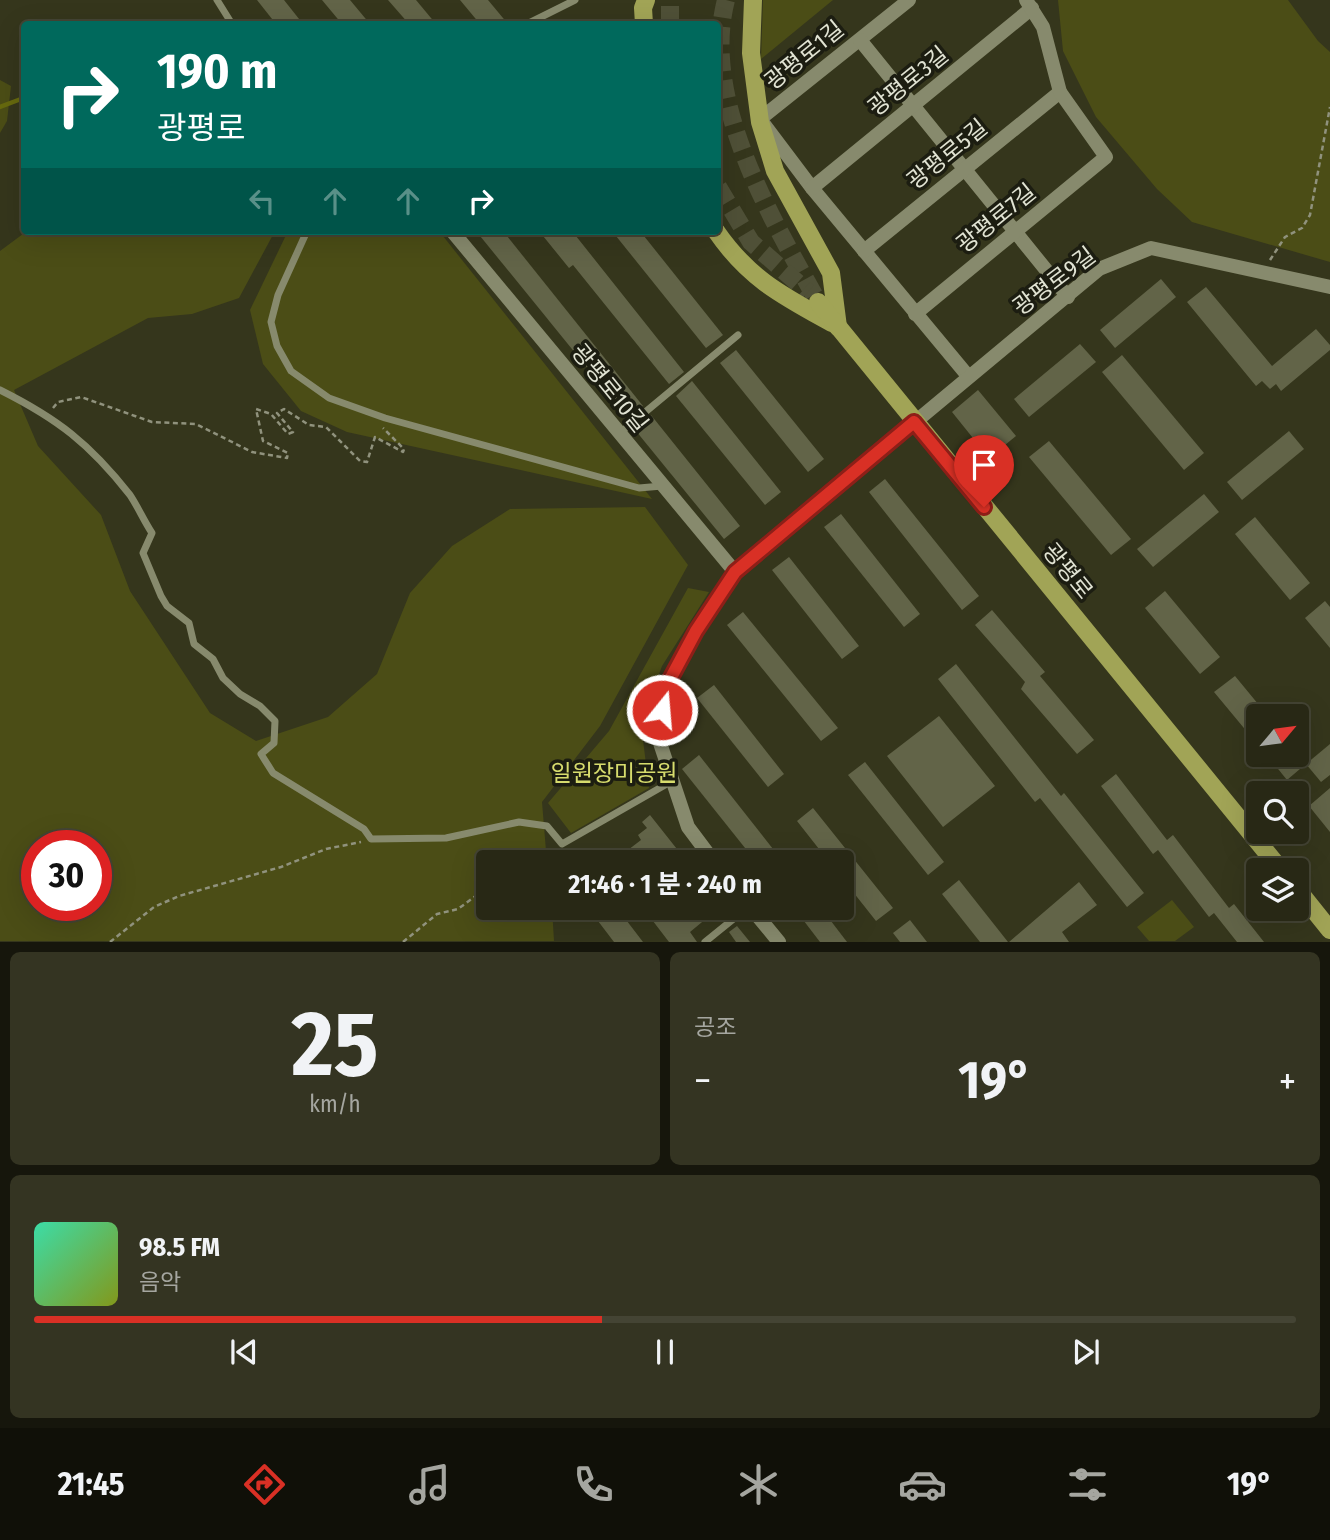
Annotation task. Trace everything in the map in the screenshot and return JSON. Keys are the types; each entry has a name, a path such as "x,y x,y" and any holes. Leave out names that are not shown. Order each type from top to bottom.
{"main road":[{"path":"645,21 643,8 646,0"},
{"path":"753,0 751,53 760,122 775,171 831,273 838,327"},
{"path":"719,235 729,251 763,284 838,327"},
{"name":"광평로","path":"818,302 1271,858"},
{"path":"1309,904 1330,930"}],"street":[{"name":"광평로1길","path":"812,188 760,119 909,0"},
{"path":"1029,4 1043,27 1060,92"},
{"name":"광평로3길","path":"812,188 914,107 1029,4"},
{"path":"860,40 1068,297"},
{"name":"광평로7길","path":"915,314 1106,157 1060,92"},
{"name":"광평로5길","path":"864,251 1060,92"},
{"path":"812,188 968,376"},
{"name":"광평로10길","path":"455,235 618,435 735,572"},
{"name":"광평로9길","path":"914,422 1099,270 1151,248 1330,287"},
{"path":"705,850 688,827 657,734 667,685 696,631 735,572 914,422"},
{"path":"760,920 779,942"}],"lane":[{"path":"217,0 230,21"},
{"path":"533,21 575,0"},
{"path":"305,235 274,308 271,322 276,346 291,371 328,398 385,418 639,488 662,486"},
{"path":"618,435 738,335"},
{"path":"0,390 48,414 89,446 131,497 152,533 144,552 150,573 167,606 189,623 194,644 213,659 223,678 275,721 274,743 261,754 272,773 364,829 371,839 446,838 519,822 547,826 562,844 672,781"},
{"path":"705,942 733,920"}],"path":[{"path":"1264,272 1285,237 1302,228 1310,215 1330,107"},
{"path":"48,414 58,402 81,397 152,422 196,424 252,452 287,458 288,453 263,442 256,409 271,414 288,434 293,432 277,412 284,408 309,425 326,427 360,461 367,462 375,438 403,452 404,449 383,429 385,418"},
{"path":"110,942 154,907 179,897 281,867 326,849 371,839"},
{"path":"554,850 562,844"},
{"path":"403,942 437,914 458,909 476,896"}],"green space":[{"path":"763,0 833,0 761,59"},
{"path":"1058,0 1288,0 1318,41 1330,52 1330,262 1192,222 1157,189 1096,117 1063,51"},
{"path":"0,80 11,86 7,121 0,133"},
{"path":"22,235 273,235 239,298 192,314 148,318 14,390 38,446 101,515 130,591 210,713 256,741 328,717 377,674 410,593 452,546 510,509 645,507 688,565 600,726 542,802 546,850 476,850 476,920 553,920 554,941 0,941 0,251"},
{"path":"286,235 442,235 652,499 347,432 301,411 263,364 250,310"},
{"name":"일원장미공원","path":"688,588 709,592 662,666 641,724 649,788 571,833 548,803 609,731"},
{"path":"1172,900 1194,927 1175,941 1149,941 1137,927"}],"building":[{"path":"257,0 284,0 301,21 274,21"},
{"path":"322,0 350,0 368,21 340,21"},
{"path":"388,0 416,0 434,21 406,21"},
{"path":"460,0 488,0 506,21 478,21"},
{"path":"479,235 506,235 643,406 628,418"},
{"path":"542,235 575,235 684,372 669,384 573,265 569,268"},
{"path":"615,235 643,235 723,335 706,348"},
{"path":"1161,279 1176,297 1115,348 1100,330"},
{"path":"1206,287 1272,366 1316,329 1330,345 1330,350 1281,391 1276,384 1270,389 1262,381 1256,386 1187,302"},
{"path":"1080,344 1096,362 1029,417 1014,399"},
{"path":"736,350 824,459 808,472 720,363"},
{"path":"1122,355 1204,453 1184,470 1102,372"},
{"path":"692,381 781,492 765,505 676,396"},
{"path":"978,390 1016,436 989,458 952,412"},
{"path":"651,415 740,526 724,539 636,431"},
{"path":"1289,431 1304,449 1242,500 1227,482"},
{"path":"1049,441 1131,539 1111,555 1029,457"},
{"path":"885,479 979,596 962,610 869,492"},
{"path":"1204,494 1219,512 1153,567 1137,549"},
{"path":"841,514 920,614 904,627 824,527"},
{"path":"1255,517 1310,583 1290,600 1235,534"},
{"path":"789,557 859,646 842,659 772,570"},
{"path":"1165,591 1220,657 1200,674 1145,608"},
{"path":"1325,601 1330,607 1330,648 1305,618"},
{"path":"992,610 1045,672 1040,676 1094,740 1077,754 1021,689 1025,682 975,625"},
{"path":"743,612 838,728 821,741 727,625"},
{"path":"956,664 1061,796 1064,793 1144,893 1127,907 1040,798 1035,802 938,679"},
{"path":"1235,676 1258,704 1246,704 1246,731 1214,692"},
{"path":"714,685 784,774 768,787 697,698"},
{"path":"939,716 995,786 943,827 887,756"},
{"path":"1330,744 1330,775 1321,782 1308,767 1309,762"},
{"path":"699,755 774,850 747,850 682,769"},
{"path":"865,762 944,862 928,875 848,775"},
{"path":"1276,767 1302,767 1287,780"},
{"path":"1116,774 1167,840 1173,835 1229,908 1234,904 1264,942 1237,942 1214,913 1209,917 1158,850 1153,854 1101,786"},
{"path":"1330,788 1330,832 1309,806"},
{"path":"813,808 847,850 820,850 797,821"},
{"path":"650,815 678,850 628,850 641,840 638,835 647,828 642,822"},
{"path":"854,859 893,908 876,921 854,893"},
{"path":"959,880 1008,942 980,942 942,894"},
{"path":"1079,882 1097,905 1062,932 1069,942 1009,942"},
{"path":"626,920 643,942 614,942 598,921"},
{"path":"652,920 704,920 690,932 697,942 669,942"},
{"path":"803,920 830,920 847,942 820,942"},
{"path":"910,920 927,942 900,942 893,933"},
{"path":"737,926 750,942 736,942 729,932"}],"waterway":[{"path":"0,107 21,99"}],"tunnel":[{"path":"670,0 670,21"},
{"path":"726,0 721,38 723,77 732,117 762,196 818,302"},
{"path":"721,192 751,242 808,292"}],"route":[{"path":"662,710 667,685 696,631 735,572 914,422 984,507"}]}
